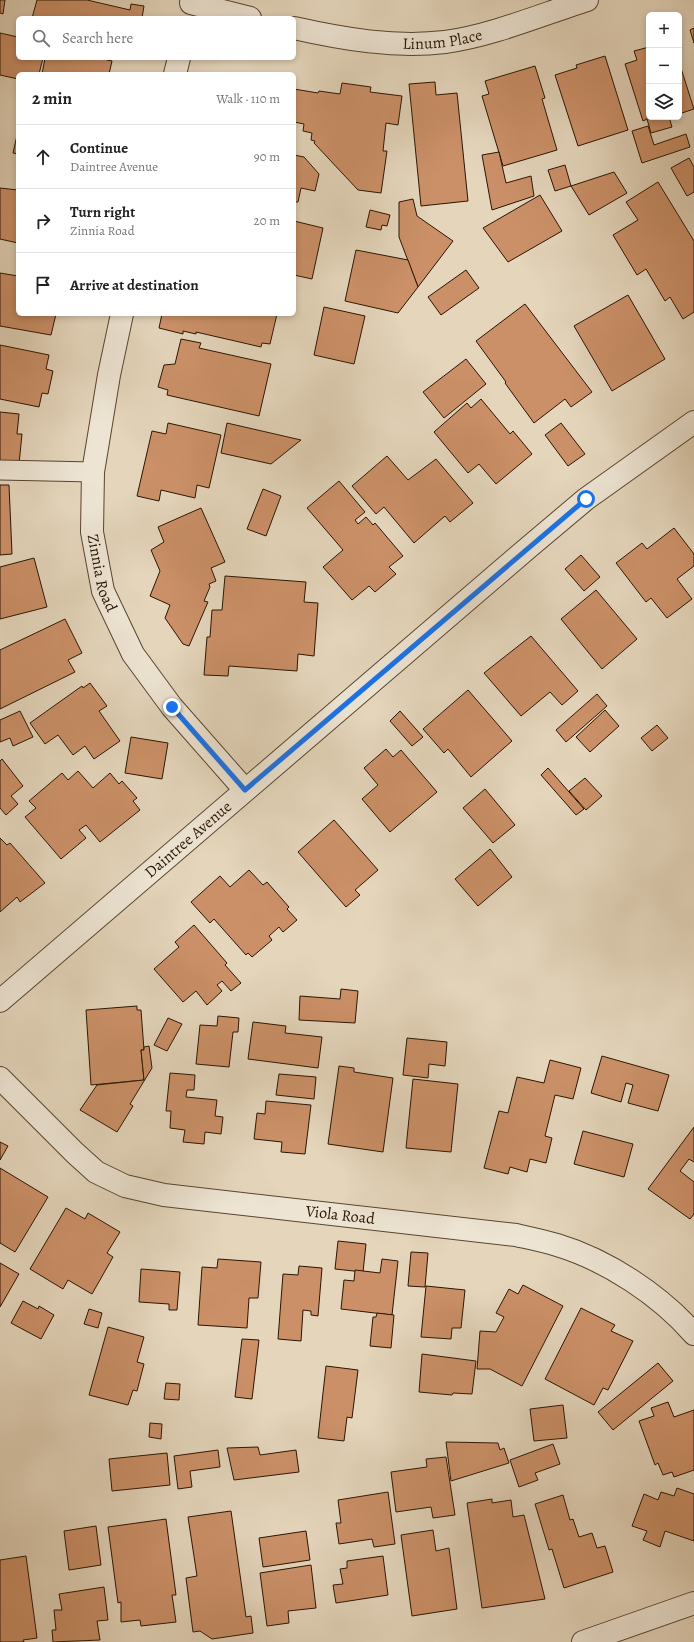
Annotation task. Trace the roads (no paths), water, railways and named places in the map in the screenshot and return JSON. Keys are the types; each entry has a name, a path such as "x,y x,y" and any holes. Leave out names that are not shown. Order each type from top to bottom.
{"street":[{"name":"Linum Place","path":"296,28 373,42 415,45 446,42 488,32 587,0"},
{"path":"190,7 239,16"},
{"path":"176,72 178,60"},
{"name":"Zinnia Road","path":"122,316 109,375 93,472 92,532 103,591 133,654 172,707 245,790"},
{"name":"Daintree Avenue","path":"0,1001 586,499 694,422"},
{"name":"Viola Road","path":"0,1078 96,1172 125,1186 164,1195 516,1235 558,1245 601,1264 644,1288 694,1334"},
{"path":"583,1642 694,1603"}],"lane":[{"path":"0,470 93,472"}]}
